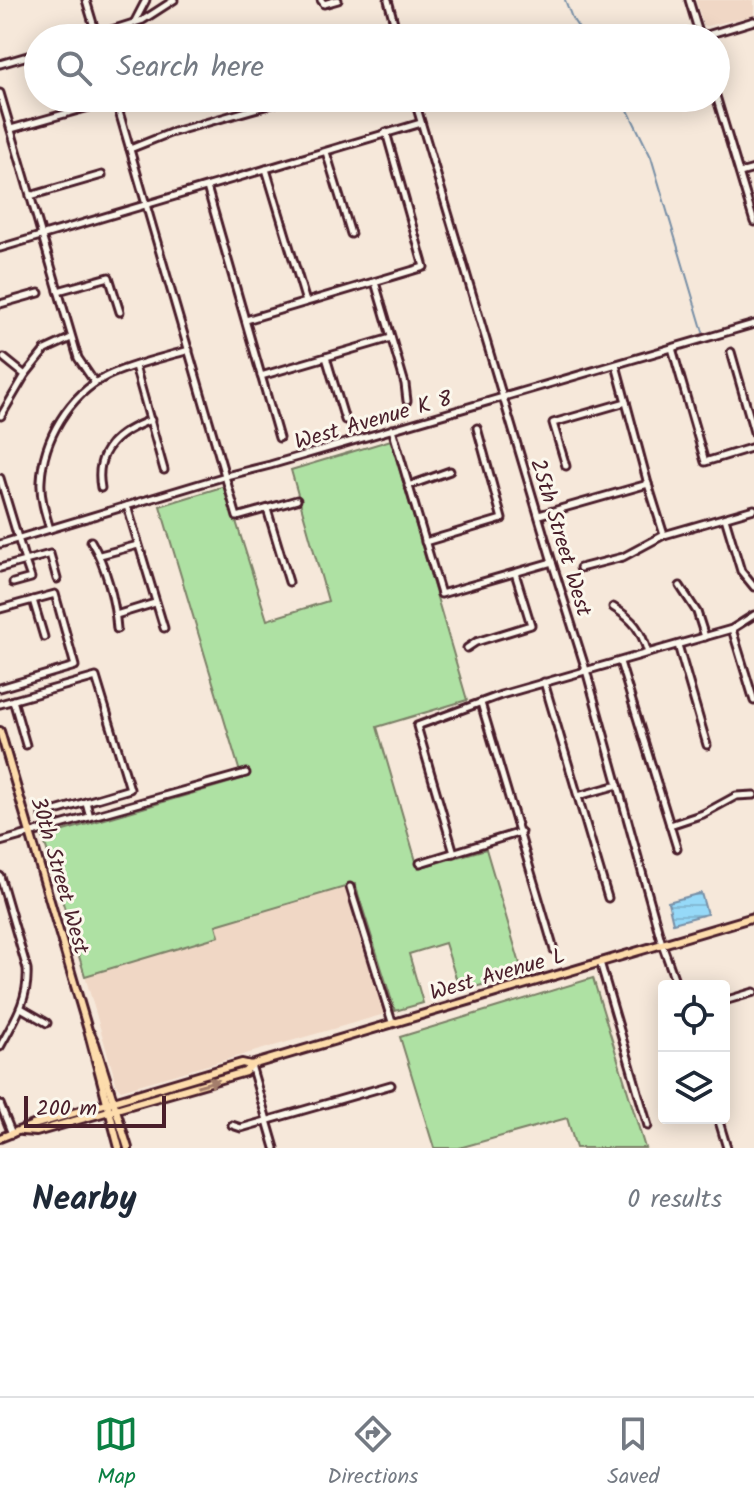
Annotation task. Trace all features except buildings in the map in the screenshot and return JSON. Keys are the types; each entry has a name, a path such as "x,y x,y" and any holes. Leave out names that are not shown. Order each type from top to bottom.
{"main road":[{"name":"30th Street West","path":"0,731 88,1030 119,1148"},
{"name":"West Avenue L","path":"0,1138 114,1100 242,1063 251,1065 754,917"},
{"name":"30th Street West","path":"88,1030 95,1043 128,1148"},
{"name":"West Avenue L","path":"22,1131 36,1132 108,1112 245,1072 251,1065"}],"street":[{"path":"86,0 93,24"},
{"path":"133,24 146,0"},
{"path":"133,24 174,0"},
{"path":"321,0 324,4 338,0"},
{"path":"388,0 394,24"},
{"path":"689,0 696,24"},
{"path":"730,28 754,21"},
{"path":"0,64 24,57"},
{"path":"0,93 71,338 78,358 95,383"},
{"path":"11,129 71,112"},
{"path":"120,112 237,517 297,500"},
{"path":"130,149 170,133 244,112"},
{"name":"25th Street West","path":"418,112 586,670 662,944 675,980"},
{"path":"721,112 754,222"},
{"path":"0,248 421,123"},
{"path":"246,320 424,267 386,132"},
{"path":"326,152 351,234"},
{"path":"266,169 306,302"},
{"path":"740,173 754,169"},
{"path":"30,196 102,175"},
{"path":"207,187 279,438"},
{"path":"58,291 109,277 120,312"},
{"path":"375,282 405,384 407,401"},
{"path":"0,304 39,293"},
{"name":"West Avenue K 8","path":"0,544 754,324"},
{"path":"1,416 25,375 45,350 71,338"},
{"path":"261,376 391,338"},
{"path":"672,348 705,462 754,447"},
{"path":"50,529 41,482 45,453 68,408 95,383 135,366 189,350"},
{"path":"731,352 754,432"},
{"path":"326,357 345,420"},
{"path":"4,358 25,375"},
{"path":"616,365 664,535"},
{"path":"135,366 164,470"},
{"path":"566,466 553,423 626,402"},
{"path":"101,488 99,475 106,451 127,429 151,420"},
{"path":"425,542 502,519 477,428"},
{"path":"392,429 441,594 552,562"},
{"path":"408,486 450,471"},
{"path":"0,478 31,578 13,583"},
{"path":"539,515 648,484"},
{"path":"127,506 164,628"},
{"path":"267,509 289,582"},
{"path":"580,568 623,557 664,535 754,509"},
{"path":"725,518 741,571 754,587"},
{"path":"91,541 100,555 117,629"},
{"path":"100,555 138,545"},
{"path":"0,568 50,554 57,579"},
{"path":"467,648 476,642 531,625 515,573"},
{"path":"680,586 697,612 705,637"},
{"path":"0,609 55,594 75,666 0,688"},
{"path":"33,600 44,637"},
{"path":"116,615 155,603"},
{"path":"613,607 633,619 643,634 648,653"},
{"path":"454,853 417,726 544,682 732,629 754,615"},
{"path":"732,629 752,684 754,701"},
{"path":"678,645 707,745"},
{"path":"620,662 677,848"},
{"path":"0,704 96,677 130,789 42,815"},
{"path":"544,682 608,898"},
{"path":"13,700 26,745"},
{"path":"481,703 554,950"},
{"path":"0,842 246,773"},
{"path":"578,796 618,785"},
{"path":"670,825 703,814 736,796 754,795"},
{"path":"86,802 90,817"},
{"path":"420,863 521,832"},
{"path":"0,876 27,969 27,993 0,1046"},
{"path":"350,887 392,1022"},
{"path":"600,962 648,1126"},
{"path":"730,999 754,992"},
{"path":"21,1008 47,1023"},
{"path":"251,1065 275,1148"},
{"path":"232,1125 241,1128 391,1085"},
{"path":"0,1104 12,1134"},
{"path":"720,1124 727,1148"}],"shaded area":[{"path":"696,0 754,0 754,16 703,24"},
{"path":"356,884 395,1011 121,1090 117,1086 85,976 219,936 215,925"}],"green space":[{"path":"391,440 467,700 377,727 418,868 486,849 523,974 460,991 445,943 409,954 423,1003 395,1011 355,884 216,925 219,936 85,976 43,837 242,779 160,506 225,486 267,620 328,601 291,470"},
{"path":"593,978 645,1148 576,1148 567,1118 459,1148 434,1148 400,1037"}],"water":[{"path":"701,893 707,914 673,923 668,902"}],"waterway":[{"path":"565,0 576,24"},
{"path":"629,112 651,157 703,332"}]}
